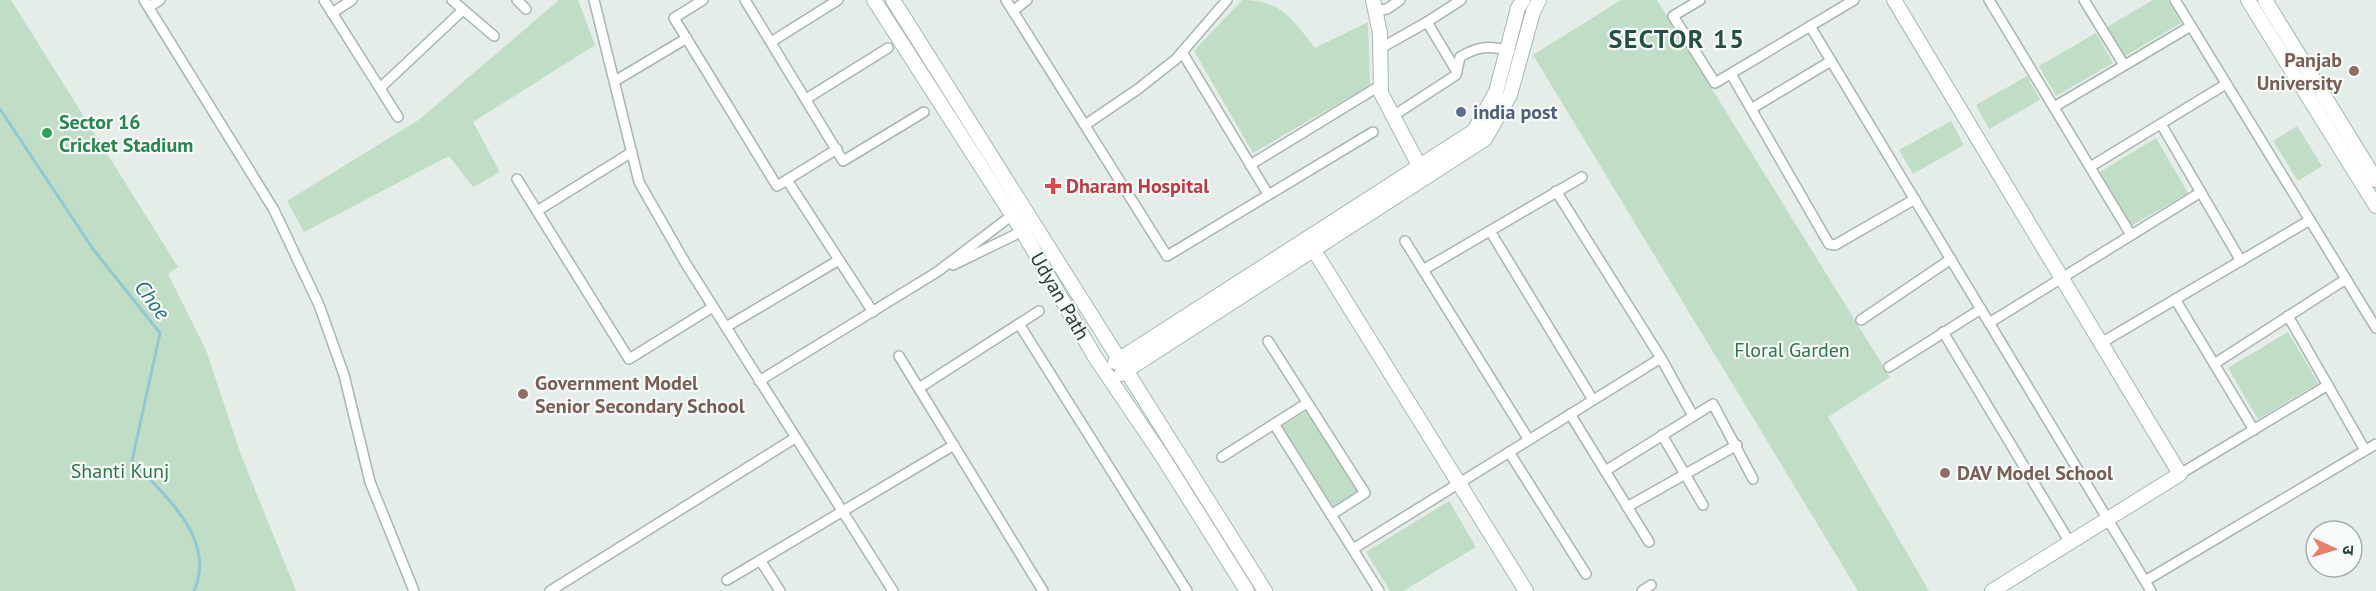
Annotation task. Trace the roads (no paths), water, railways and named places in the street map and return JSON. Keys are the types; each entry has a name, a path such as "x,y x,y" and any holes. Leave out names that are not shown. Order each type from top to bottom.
{"street":[{"path":"160,0 146,3 274,210 319,305 344,375 370,482 414,591"},
{"path":"324,0 398,117"},
{"path":"332,13 352,0"},
{"path":"452,0 494,36"},
{"path":"517,0 526,9"},
{"path":"594,0 639,182 713,307 892,591"},
{"path":"703,0 674,18 777,186 837,149"},
{"path":"745,0 843,161 924,112"},
{"path":"771,42 838,0"},
{"name":"Udyan Path","path":"874,0 1023,232 1108,375 1247,591"},
{"name":"Udyan Path","path":"893,0 1026,207 1265,591"},
{"path":"1006,0 1167,256 1373,132"},
{"path":"1013,10 1027,0"},
{"path":"1085,125 1138,89 1182,52 1227,0"},
{"path":"1400,0 1387,9 1374,5 1381,48 1381,93 1423,172"},
{"path":"1381,48 1461,0"},
{"path":"1423,172 1473,131 1496,92 1522,0"},
{"path":"1108,375 1423,172 1485,139 1510,95 1539,0"},
{"path":"1700,0 1673,16 1715,83 1854,0"},
{"path":"1894,0 2180,474"},
{"path":"1989,0 2131,235"},
{"path":"2084,0 2124,65"},
{"path":"2175,0 2376,328"},
{"path":"2248,0 2376,206"},
{"path":"2265,0 2376,180"},
{"path":"380,88 463,10"},
{"path":"1427,22 1457,72"},
{"path":"1810,26 2151,591"},
{"path":"2054,107 2191,26"},
{"path":"615,81 687,38"},
{"path":"1393,116 1457,72 1460,57 1480,47 1493,46 1521,54"},
{"path":"806,99 888,48"},
{"path":"1182,52 1268,194"},
{"path":"1751,109 1831,61"},
{"path":"1731,74 1829,244 1835,245 1914,199"},
{"path":"2090,167 2226,84"},
{"path":"1250,165 1381,85"},
{"path":"2161,124 2241,261"},
{"path":"537,211 632,152"},
{"path":"1423,270 1582,177"},
{"path":"517,178 629,359 713,307"},
{"path":"787,180 873,312"},
{"path":"1556,191 1661,358 1693,416"},
{"path":"1989,323 2201,192"},
{"path":"759,381 937,272 1011,215 1026,207"},
{"path":"2101,343 2310,220"},
{"path":"937,272 1036,224"},
{"path":"1490,231 1593,400"},
{"path":"1405,241 1529,440"},
{"path":"1310,244 1526,591"},
{"path":"1861,320 1951,259"},
{"path":"726,327 839,260"},
{"path":"2214,364 2346,279"},
{"path":"2175,299 2254,429"},
{"path":"1889,367 1981,309"},
{"path":"919,388 1039,311"},
{"path":"2288,316 2365,450"},
{"path":"1019,324 1187,591"},
{"path":"1944,332 2069,542"},
{"path":"1109,340 1150,347"},
{"path":"1268,341 1365,494 1331,515"},
{"path":"1138,386 1150,347"},
{"path":"899,356 1043,591"},
{"path":"1353,549 1661,358"},
{"path":"1992,591 2106,517 2328,385"},
{"path":"1222,457 1308,403"},
{"path":"1605,471 1713,404 1754,479"},
{"path":"1570,414 1648,542"},
{"path":"1274,424 1379,591"},
{"path":"1662,435 1703,505"},
{"path":"550,591 795,438"},
{"path":"2145,581 2376,444"},
{"path":"727,580 841,510 954,445"},
{"path":"1628,507 1737,445"},
{"path":"1509,452 1586,574"},
{"path":"760,560 780,591"},
{"path":"1642,591 1651,585"}],"waterway":[{"name":"Choe","path":"0,109 93,249 160,333 132,461 172,504 193,536 199,554 199,572 194,591"}],"place":[{"name":"Panjab University","path":"2354,71"},
{"name":"india post","path":"1461,112"},
{"name":"Sector 16 Cricket Stadium","path":"47,133"},
{"name":"Dharam Hospital","path":"1053,186"},
{"name":"Government Model Senior Secondary School","path":"523,394"},
{"name":"DAV Model School","path":"1945,473"}],"district":[{"name":"SECTOR 15","path":"1677,39"}],"park label":[{"name":"Floral Garden","path":"1792,350"},
{"name":"Shanti Kunj","path":"120,471"}]}
